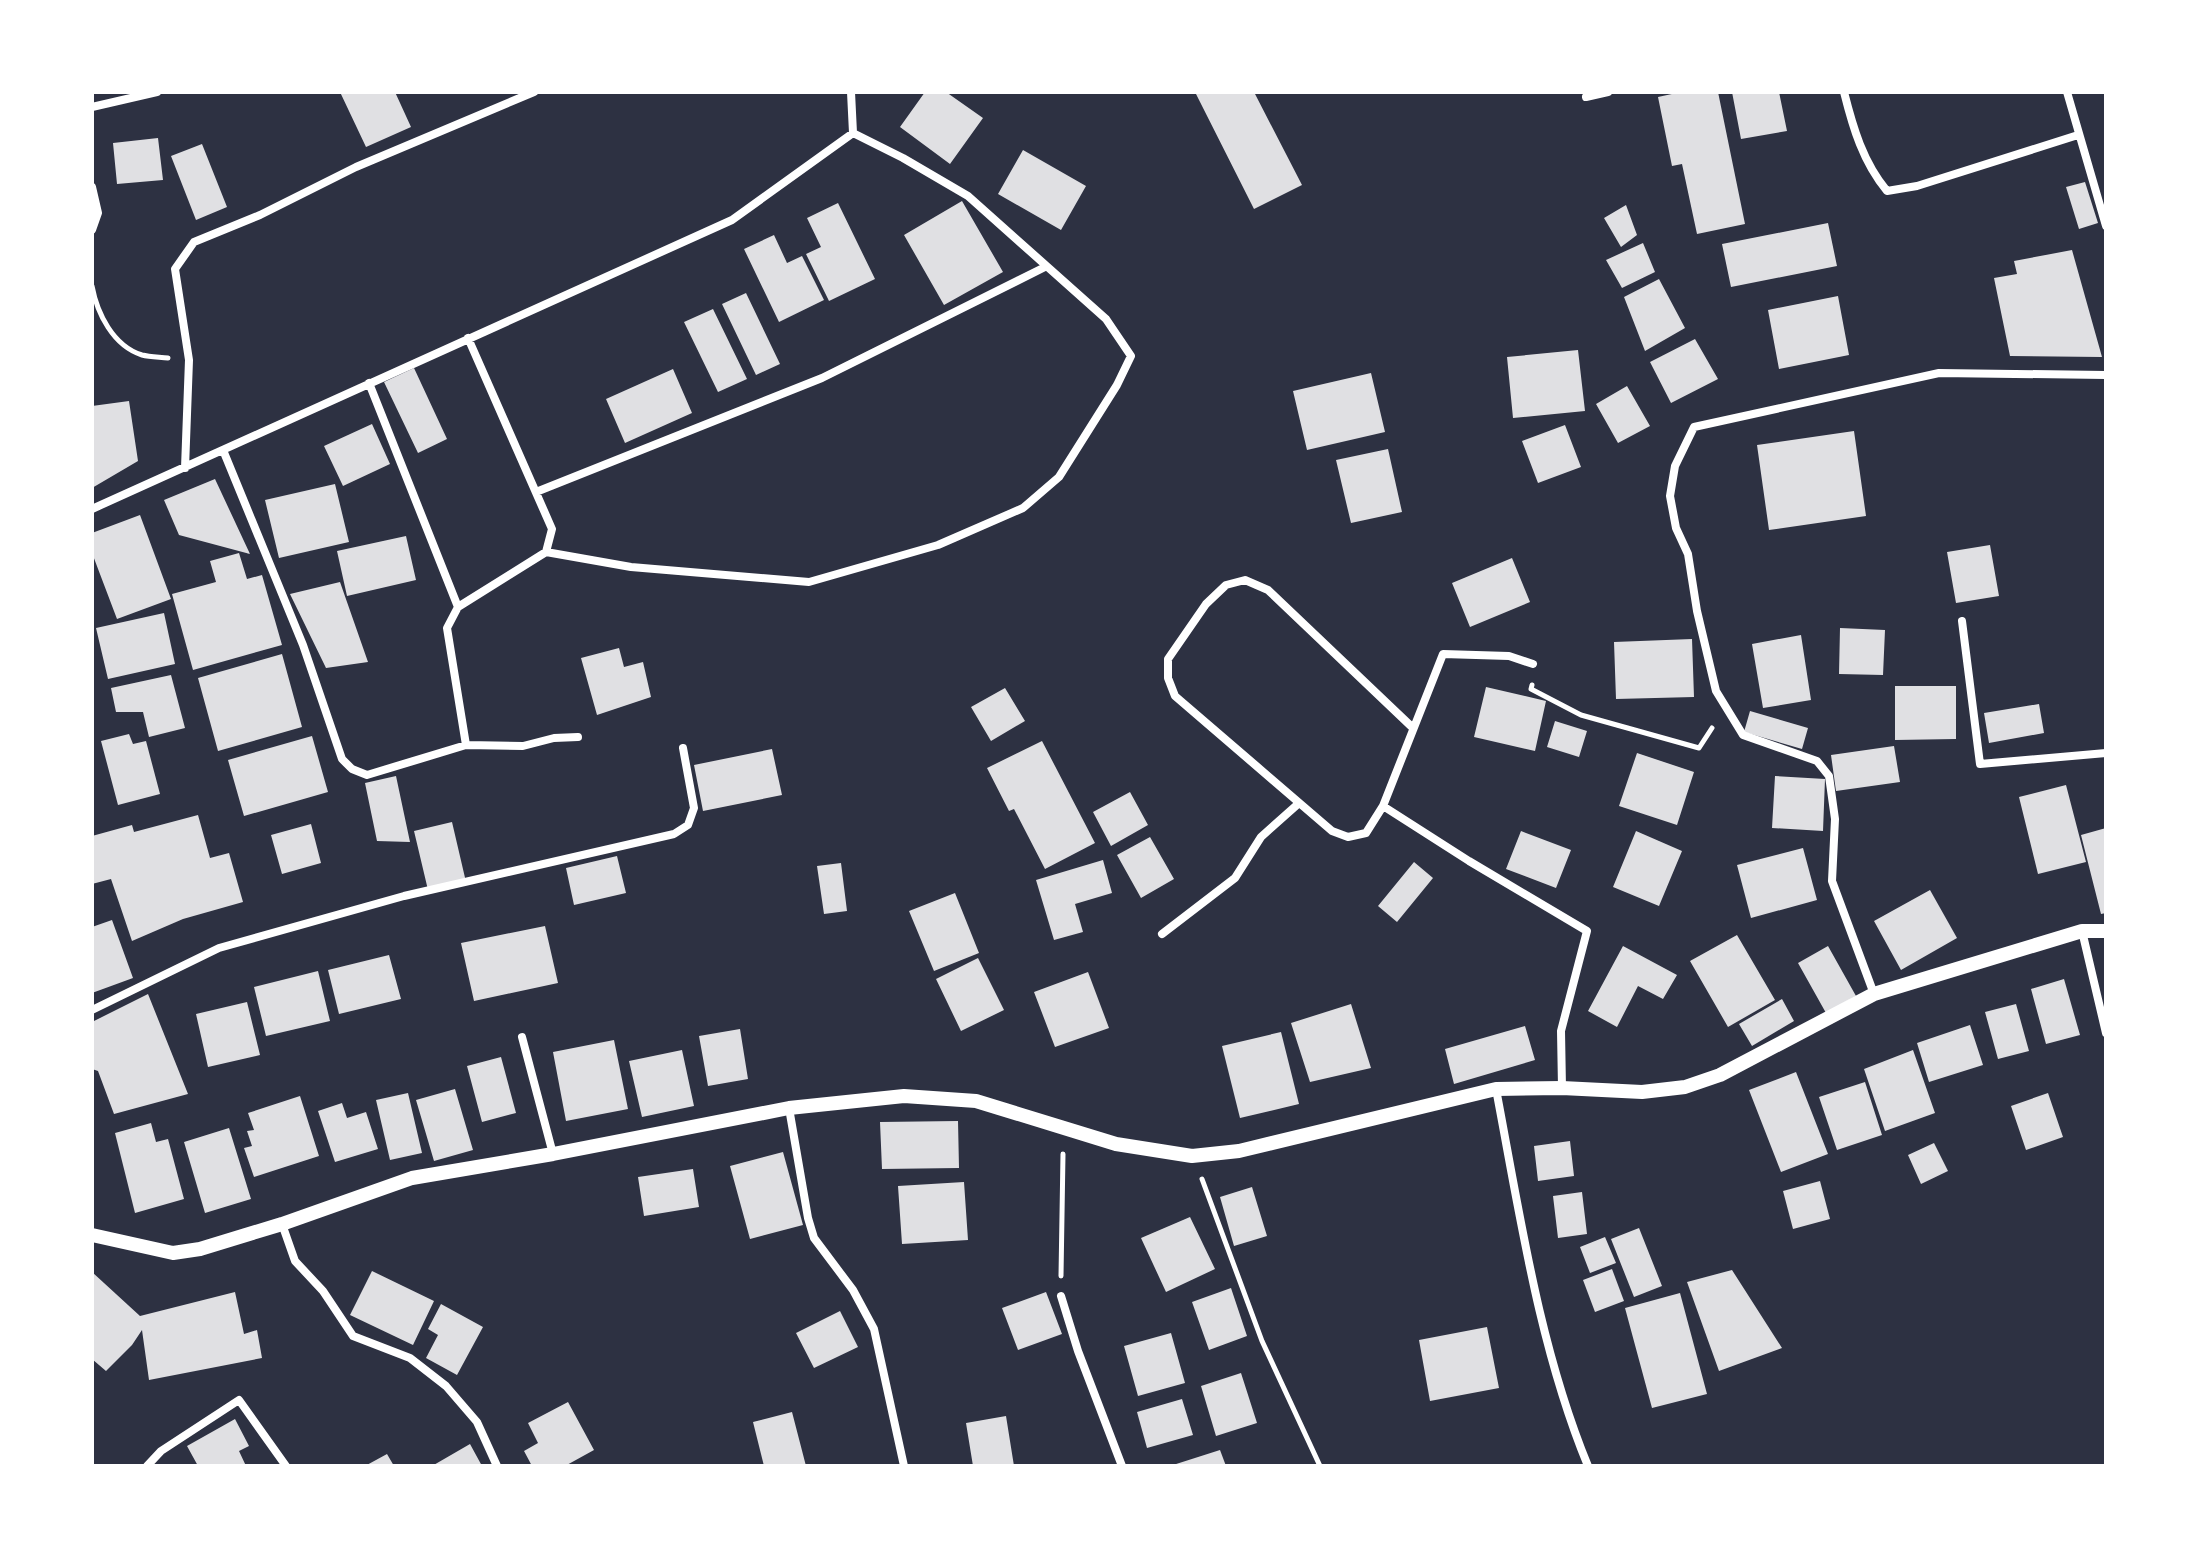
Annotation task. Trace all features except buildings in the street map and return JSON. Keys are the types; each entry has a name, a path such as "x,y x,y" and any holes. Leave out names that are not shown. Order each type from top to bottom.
{"street":[{"path":"92,107 157,92"},
{"path":"185,468 189,360 175,269 194,242 260,215 356,167 534,92"},
{"path":"851,92 853,133"},
{"path":"1586,97 1608,92"},
{"path":"1844,92 1855,134 1873,174 1887,191 1917,186 2078,135"},
{"path":"2067,92 2106,226"},
{"path":"466,745 447,628 458,607 546,552 631,567 809,582 938,545 1023,508 1059,477 1117,385 1131,356 1106,319 968,196 853,133"},
{"path":"92,509 732,220 853,133"},
{"path":"92,187 98,213 92,230"},
{"path":"536,492 822,378 1045,267"},
{"path":"468,338 552,529 546,552"},
{"path":"1874,994 1832,881 1835,819 1829,776 1817,761 1743,735 1716,691 1697,611 1688,554 1676,528 1670,496 1675,466 1694,427 1939,373 2106,375"},
{"path":"369,383 458,607"},
{"path":"223,450 303,645 342,759 352,769 367,775 466,745 523,746 554,738 578,737"},
{"path":"1413,728 1268,590 1245,580 1226,585 1206,604 1168,659 1168,678 1175,696 1298,804 1332,831 1348,837 1366,833 1383,806 1443,654 1509,656 1533,664"},
{"path":"1962,621 1980,764 2106,753"},
{"path":"92,1010 219,948 404,896 674,834 688,825 694,808 683,748"},
{"path":"1162,934 1235,878 1261,837 1298,804"},
{"path":"1383,806 1587,931 1561,1031 1562,1088"},
{"path":"2082,931 2106,1033"},
{"path":"92,1235 173,1253 200,1249 412,1178 789,1108 904,1096 976,1101 1116,1144 1192,1156 1239,1151 1496,1089 1642,1092 1685,1087 1720,1075 1874,994 2082,931 2106,931"},
{"path":"522,1037 553,1154"},
{"path":"1496,1089 1540,1307 1573,1429 1588,1466"},
{"path":"789,1108 814,1238 853,1290 874,1329 904,1466"},
{"path":"282,1224 295,1261 323,1291 353,1336 410,1358 446,1386 477,1422 497,1466"},
{"path":"1061,1296 1078,1351 1122,1466"},
{"path":"147,1466 161,1451 239,1400 286,1466"}],"path":[{"path":"92,286 105,324 116,338 141,354 189,360"},
{"path":"1533,664 1531,689 1581,715 1699,748 1712,728 1716,691"},
{"path":"1061,1296 1064,1129"},
{"path":"1192,1156 1262,1341 1320,1466"}]}
